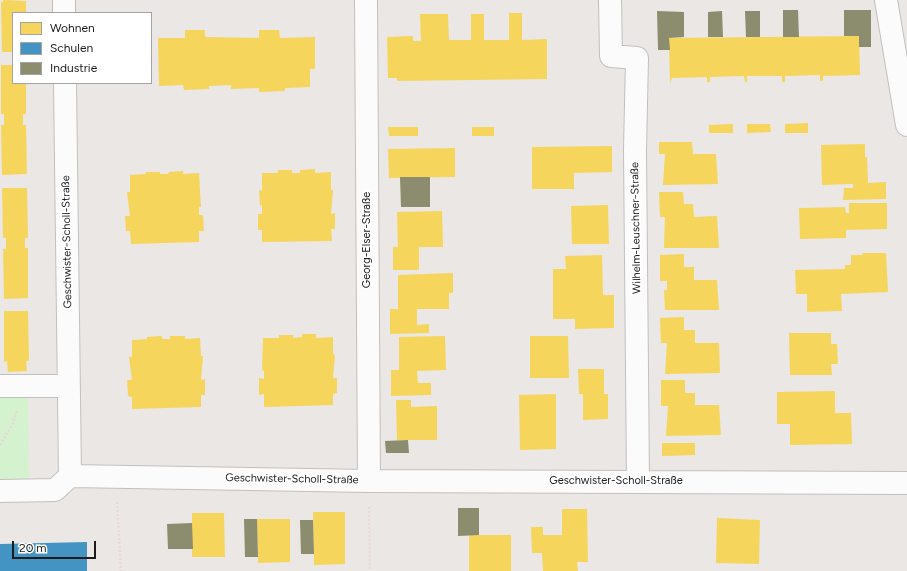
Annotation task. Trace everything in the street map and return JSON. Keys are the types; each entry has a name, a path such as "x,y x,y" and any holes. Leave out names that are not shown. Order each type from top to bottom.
{"street":[{"path":"64,0 64,12"},
{"name":"Georg-Elser-Straße","path":"366,0 369,481"},
{"name":"Wilhelm-Leuschner-Straße","path":"610,0 611,56 637,58 635,158 638,481"},
{"path":"886,0 907,124"},
{"name":"Geschwister-Scholl-Straße","path":"65,84 70,476 369,481 907,483"},
{"path":"9,386 68,386"},
{"path":"0,491 55,490 70,476"}],"path":[{"path":"0,445 12,425 17,409 9,386"},
{"path":"116,477 121,571"},
{"path":"369,481 370,571"}],"green space":[{"path":"0,392 28,397 29,482 0,479"}],"building: Wohnen":[{"path":"3,0 26,1 26,12 12,12 12,52 2,52 1,2 3,2"},
{"path":"509,13 522,13 522,40 547,39 547,79 397,81 397,78 388,78 387,37 413,36 413,41 421,41 420,14 448,14 449,40 471,40 471,14 484,14 484,40 509,40"},
{"path":"185,30 205,30 205,37 259,38 259,30 279,30 280,38 315,37 315,69 310,69 310,87 285,88 285,91 259,92 259,88 231,89 231,85 209,86 209,89 184,90 183,85 159,86 158,38 185,38"},
{"path":"859,36 860,75 823,76 823,81 820,81 820,75 785,76 785,82 782,82 782,76 747,76 747,82 745,82 744,76 710,77 710,82 707,82 707,77 672,78 670,83 669,38"},
{"path":"1,65 12,65 12,84 26,84 26,114 23,114 23,125 26,125 27,174 2,175 1,125 4,125 4,114 1,114"},
{"path":"808,123 808,133 785,133 785,124"},
{"path":"733,124 733,133 709,133 709,125"},
{"path":"747,124 770,124 771,132 747,133"},
{"path":"388,127 418,127 418,136 389,136"},
{"path":"472,127 494,127 494,136 472,136"},
{"path":"659,142 692,142 693,154 716,154 718,184 663,185 665,154 659,154"},
{"path":"865,144 868,183 886,182 886,199 843,200 844,188 853,188 853,184 822,185 821,145"},
{"path":"612,146 612,172 574,173 574,189 532,189 532,147"},
{"path":"455,148 455,177 389,178 388,149"},
{"path":"315,169 315,173 331,172 331,190 333,190 331,214 335,213 335,229 331,229 332,241 262,242 262,230 258,230 258,214 262,214 259,190 262,191 262,173 278,173 278,170 292,170 292,173 300,173 300,170"},
{"path":"183,171 183,174 199,173 201,207 199,207 199,215 203,215 204,231 199,231 199,242 131,244 130,231 126,231 125,216 130,216 127,192 130,192 130,175 146,174 146,172 160,172 160,174 168,174 169,172"},
{"path":"2,188 27,188 28,238 25,238 25,248 28,248 28,298 4,299 3,249 6,249 6,238 3,238"},
{"path":"659,192 683,192 684,204 693,204 694,217 717,216 719,248 664,248 665,217 660,217"},
{"path":"849,203 887,203 887,229 846,230 846,238 800,239 799,208 845,207 846,213 849,213"},
{"path":"608,205 609,244 572,244 571,206"},
{"path":"442,211 443,247 419,247 419,270 393,270 393,247 398,247 397,212"},
{"path":"862,253 886,253 888,292 841,294 842,311 807,312 807,294 796,294 795,270 845,269 845,265 851,265 851,255 863,255"},
{"path":"684,254 684,267 694,267 694,280 717,280 719,310 665,310 664,290 667,290 667,281 660,281 660,255"},
{"path":"602,255 603,295 614,295 614,328 575,329 575,319 553,319 553,269 566,269 565,256"},
{"path":"453,273 453,293 449,293 449,309 417,309 417,325 429,324 429,333 390,334 390,309 398,309 398,275"},
{"path":"4,311 28,311 29,361 26,361 27,371 8,372 7,361 4,362"},
{"path":"684,317 684,330 695,330 695,343 719,343 720,373 665,374 667,343 661,343 660,318"},
{"path":"789,333 831,333 831,344 837,344 838,364 831,364 832,375 790,375"},
{"path":"302,334 316,334 316,338 333,337 333,354 335,355 333,378 337,378 337,393 333,394 333,405 264,407 264,394 259,395 259,378 264,379 264,370 262,371 263,338 279,338 279,335 294,335 293,338 302,337"},
{"path":"162,336 162,339 170,339 170,336 185,336 185,339 200,338 201,356 203,356 201,380 205,379 205,395 201,395 201,407 132,409 132,397 128,396 127,380 132,380 129,357 132,357 132,340"},
{"path":"445,336 446,370 417,371 418,383 431,383 431,395 391,396 391,370 399,370 399,337"},
{"path":"530,336 568,336 569,378 530,378"},
{"path":"578,369 604,369 604,394 608,394 608,419 583,420 583,394 579,394"},
{"path":"661,380 685,380 685,393 695,393 695,405 719,405 721,435 666,436 668,406 661,406"},
{"path":"835,391 835,413 851,413 852,444 790,445 790,424 777,424 777,392"},
{"path":"556,394 556,449 520,450 519,395"},
{"path":"396,400 411,400 411,407 437,406 437,440 397,440"},
{"path":"662,443 695,443 695,455 662,456"},
{"path":"562,509 587,509 588,562 577,562 578,571 543,571 542,553 532,553 531,527 543,527 543,535 562,535"},
{"path":"313,512 345,512 345,564 314,565"},
{"path":"192,513 224,513 225,557 192,557"},
{"path":"717,518 760,520 759,564 716,563"},
{"path":"257,519 290,519 290,562 258,563"},
{"path":"469,535 511,535 511,571 469,571"}],"building: Schulen":[{"path":"87,542 87,571 0,571 0,544"}],"building: Industrie":[{"path":"783,10 798,10 799,37 783,37"},
{"path":"844,10 871,10 871,47 859,47 859,36 844,36"},
{"path":"657,11 684,12 684,37 669,38 670,50 658,50"},
{"path":"722,11 723,37 708,37 708,12"},
{"path":"745,11 760,11 760,37 746,37"},
{"path":"400,177 430,177 430,207 401,207"},
{"path":"408,440 409,453 386,453 385,441"},
{"path":"458,508 479,508 479,535 458,536"},
{"path":"244,519 257,519 258,557 245,557"},
{"path":"300,520 313,520 314,554 301,554"},
{"path":"192,523 193,549 168,549 167,524"}]}
